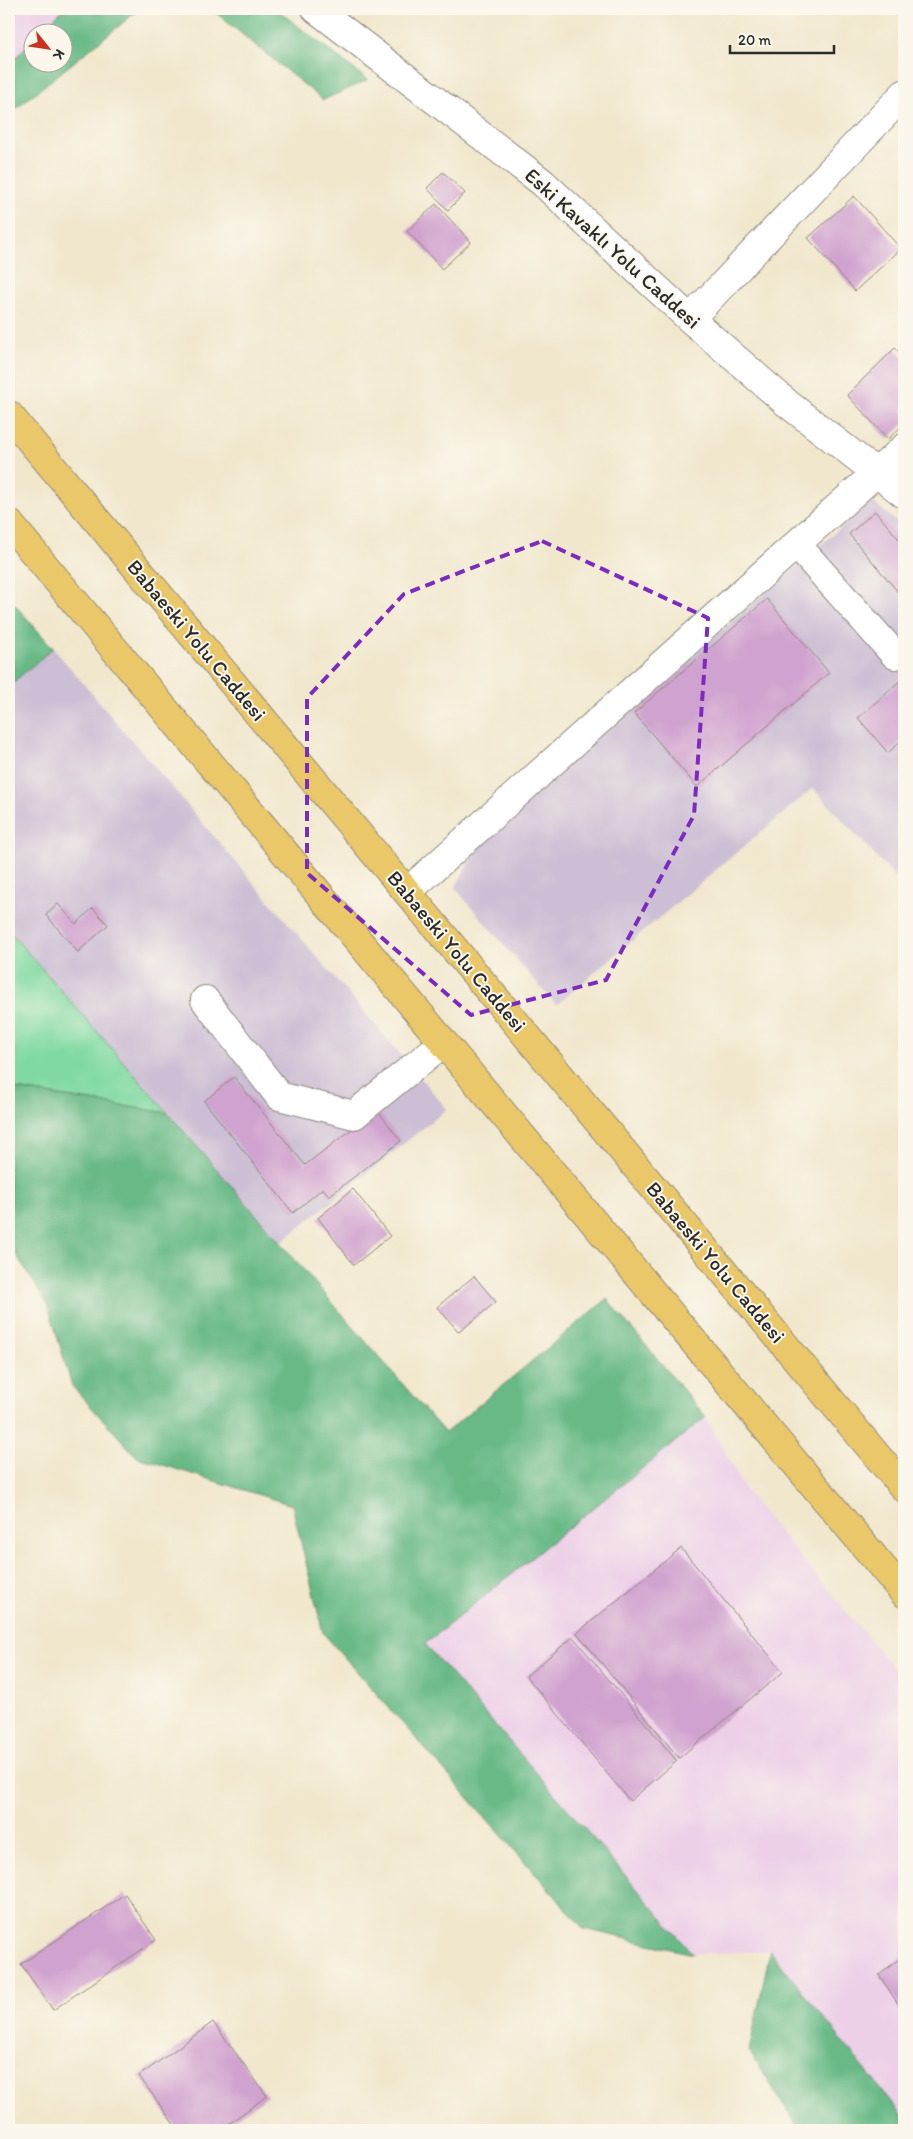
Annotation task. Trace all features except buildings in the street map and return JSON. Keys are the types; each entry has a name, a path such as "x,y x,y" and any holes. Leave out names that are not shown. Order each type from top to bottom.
{"highway":[{"name":"Babaeski Yolu Caddesi","path":"9,415 904,1488"},
{"path":"9,523 904,1593"}],"street":[{"name":"Eski Kavaklı Yolu Caddesi","path":"316,9 542,182 690,318 788,404 879,472 904,494"},
{"path":"690,318 904,94"},
{"path":"407,892 904,448"},
{"path":"797,545 895,655"},
{"path":"205,1000 279,1096 354,1115 443,1043"}],"highlighted area":[{"path":"542,541 708,618 694,815 606,980 471,1015 307,873 307,698 404,594"}],"shaded area":[{"path":"9,9 63,9 50,22 22,22 22,51 9,65"},
{"path":"872,501 904,528 904,887 813,788 556,1005 455,888 486,832"},
{"path":"53,648 447,1109 280,1243 9,931 9,686"},
{"path":"706,1417 747,1493 904,1681 904,2118 770,1951 693,1954 425,1644"}],"green space":[{"path":"63,9 140,9 72,64 72,22 50,22"},
{"path":"211,9 276,9 368,80 323,100"},
{"path":"22,51 22,72 61,72 9,114 9,65"},
{"path":"9,598 53,648 9,686"},
{"path":"9,931 168,1113 9,1088"},
{"path":"9,1088 168,1113 445,1433 607,1299 706,1417 425,1644 693,1954 584,1929 323,1633 292,1505 137,1457 72,1386 48,1305 9,1243"},
{"path":"770,1951 904,2118 904,2130 800,2130 749,2051"}]}
